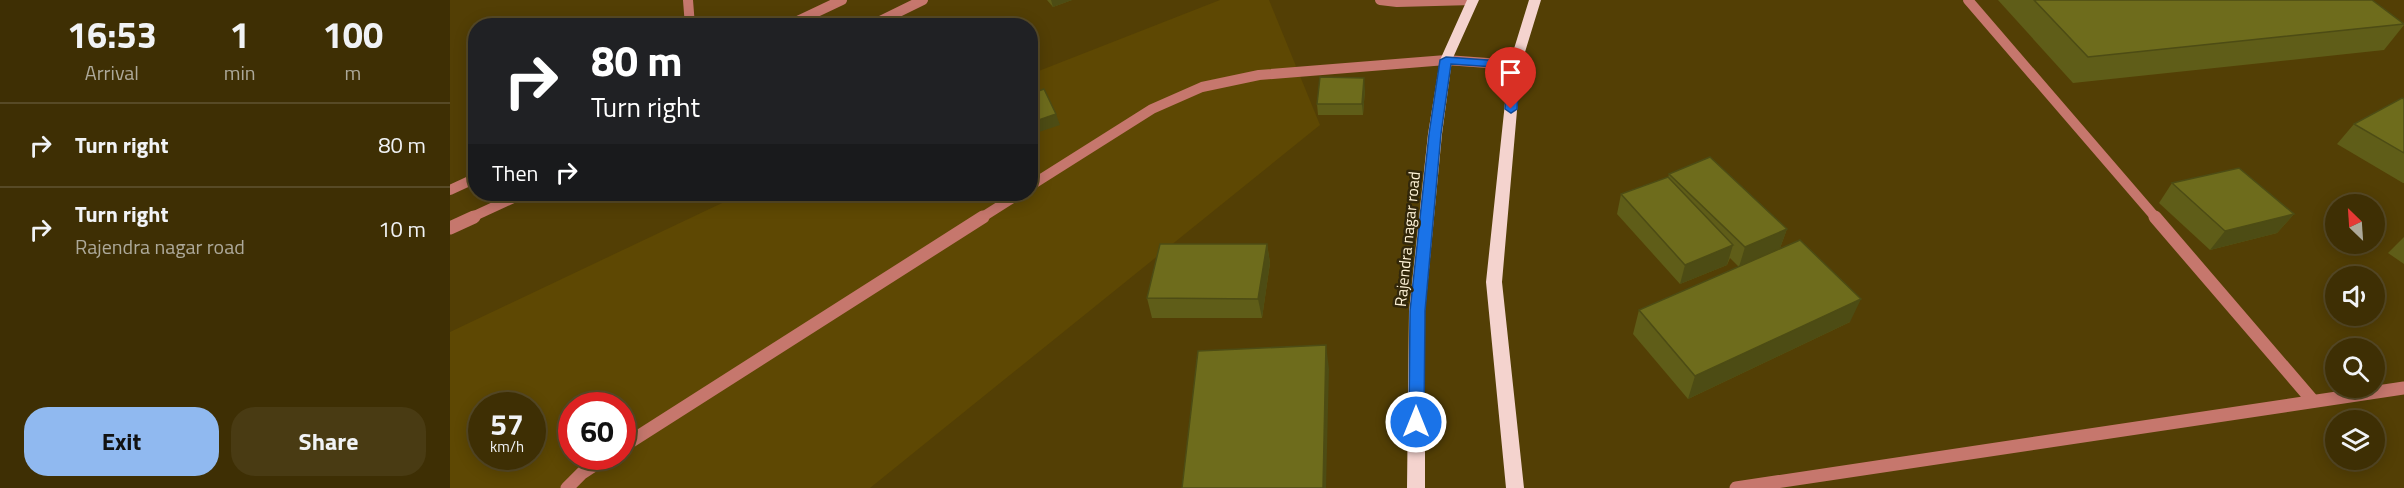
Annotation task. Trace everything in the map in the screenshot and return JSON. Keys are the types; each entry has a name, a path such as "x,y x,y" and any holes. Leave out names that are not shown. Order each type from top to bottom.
{"main road":[{"name":"Rajendra nagar road","path":"1416,488 1417,311 1435,134 1446,60 1473,0"},
{"path":"1515,488 1494,282 1515,65 1535,0"}],"street":[{"path":"688,0 689,18"},
{"path":"804,18 842,0"},
{"path":"886,18 922,0"},
{"path":"1380,0 1397,2 1473,0"},
{"path":"1968,0 2313,401"},
{"path":"1038,181 1152,108 1202,87 1259,75 1446,60 1515,65"},
{"path":"450,190 468,182"},
{"path":"450,228 507,201"},
{"path":"636,438 1008,201"},
{"path":"1736,488 2404,388"},
{"path":"567,488 587,470"}],"shaded area":[{"path":"1220,0 1269,0 1320,125 870,488 450,488 450,332 726,201 1038,201 1038,71"}],"building":[{"path":"2034,0 2372,0 2404,24 2088,57"},
{"path":"1320,77 1364,78 1362,104 1317,104"},
{"path":"1044,89 1056,114 1038,120 1038,91"},
{"path":"2404,99 2404,153 2354,124"},
{"path":"1710,157 1787,229 1745,247 1669,174"},
{"path":"2239,168 2294,214 2225,231 2172,183"},
{"path":"1668,177 1733,245 1685,265 1621,194"},
{"path":"1800,240 1861,299 1695,376 1639,310"},
{"path":"1160,244 1267,244 1258,299 1147,298"},
{"path":"1326,345 1323,488 1182,488 1198,351"}],"route":[{"path":"1416,422 1417,311 1435,134 1446,60 1515,65 1511,109"}]}
